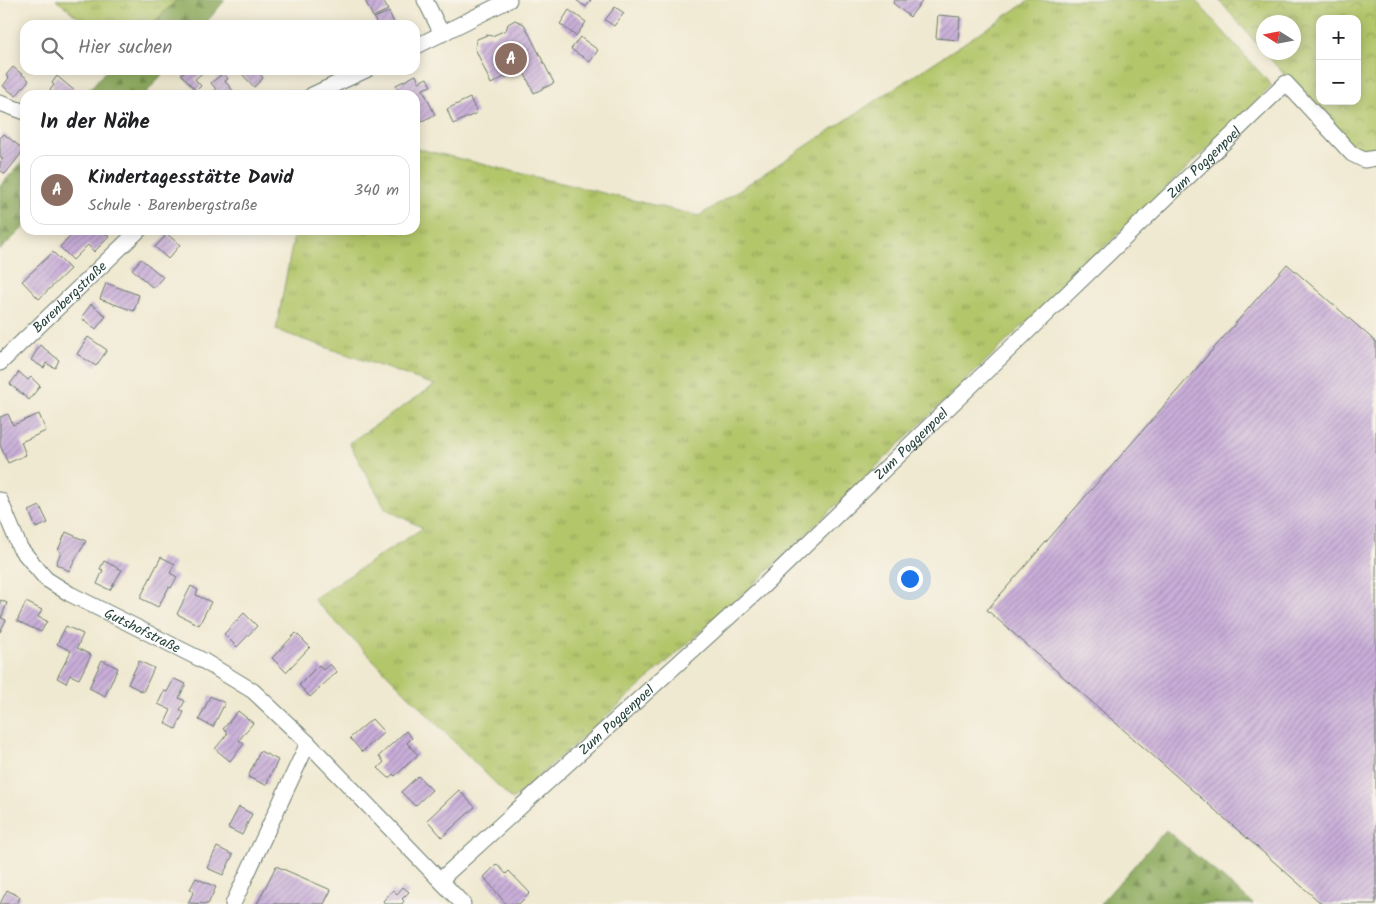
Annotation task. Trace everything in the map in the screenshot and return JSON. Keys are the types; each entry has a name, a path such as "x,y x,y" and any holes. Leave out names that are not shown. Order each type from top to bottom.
{"street":[{"path":"426,0 442,34"},
{"path":"420,45 509,0"},
{"path":"323,90 355,75"},
{"name":"Zum Poggenpoel","path":"440,880 760,588 1286,83 1352,154 1364,160 1376,158"},
{"path":"0,103 20,110"},
{"name":"Barenbergstraße","path":"0,363 134,235"},
{"name":"Gutshofstraße","path":"0,500 20,548 46,579 70,594 230,675 253,691 308,743 463,904"},
{"path":"233,904 308,743"}],"green space":[{"path":"56,0 177,0 156,20 82,20"},
{"path":"177,0 225,0 208,20 156,20"},
{"path":"1030,0 1195,0 1272,86 752,586 512,800 313,599 423,528 386,509 349,443 435,385 276,330 294,235 420,235 420,149 699,216"},
{"path":"1219,0 1376,0 1376,156 1353,151 1271,60 1301,60 1301,15 1256,15 1256,43"},
{"path":"102,75 162,75 148,90 89,90"},
{"path":"20,164 20,231 0,250 0,186"},
{"path":"1166,830 1253,904 1100,904"}],"building":[{"path":"365,0 383,0 388,10 373,17"},
{"path":"576,0 591,0 586,7"},
{"path":"895,0 923,0 910,17 893,3"},
{"path":"615,7 624,13 614,26 605,20"},
{"path":"569,10 586,22 576,36 560,24"},
{"path":"389,12 393,20 375,20 374,18"},
{"path":"938,15 960,17 958,40 936,38"},
{"path":"515,20 524,24 554,83 534,93 519,62 508,67 512,73 491,84 475,48 477,39 487,35 492,36 506,30 508,24"},
{"path":"580,37 598,50 590,62 571,49"},
{"path":"13,67 20,73 20,75 29,80 16,96 3,86 9,78 6,75"},
{"path":"182,75 200,75 195,79 201,86 195,90"},
{"path":"221,75 225,75 228,79 225,81 232,90 215,90 216,89 211,83"},
{"path":"243,75 261,75 263,78 254,87"},
{"path":"416,75 419,82 427,78 431,86 423,89 435,115 420,122 420,90 398,90 396,85"},
{"path":"57,76 74,90 50,90 54,85 52,83"},
{"path":"470,98 477,113 453,124 447,109"},
{"path":"4,134 20,147 20,155 5,174 0,170 0,162 3,159 0,157 0,138"},
{"path":"72,235 107,235 109,237 94,252 88,245 73,260 60,247"},
{"path":"166,235 180,245 168,259 155,247"},
{"path":"53,252 70,269 39,299 22,281"},
{"path":"141,259 163,277 153,288 132,269"},
{"path":"1287,264 1376,342 1376,904 1322,904 987,610"},
{"path":"106,283 139,295 134,311 100,299"},
{"path":"91,304 106,316 96,329 81,318"},
{"path":"88,337 107,350 96,366 77,354"},
{"path":"40,345 59,360 55,368 46,363 44,368 31,360"},
{"path":"19,372 28,380 31,377 40,386 29,400 10,384"},
{"path":"8,414 13,425 39,414 46,431 21,442 26,455 8,463 0,445 0,417"},
{"path":"40,506 48,523 36,528 29,511"},
{"path":"66,532 86,541 69,571 56,564 61,552 58,550"},
{"path":"161,557 175,564 170,573 177,577 158,607 140,598"},
{"path":"104,561 122,570 110,590 97,584 103,570 100,569"},
{"path":"191,586 198,590 196,595 211,602 199,625 177,614"},
{"path":"0,600 7,603 1,618 6,620 0,632"},
{"path":"26,602 42,610 38,617 47,621 41,632 17,621"},
{"path":"244,613 257,626 237,647 224,634"},
{"path":"66,626 83,634 77,648 91,655 79,679 70,675 66,683 57,678 71,651 57,644"},
{"path":"296,633 310,647 286,672 272,658"},
{"path":"102,660 118,668 105,696 89,688"},
{"path":"139,661 154,668 143,692 128,684"},
{"path":"330,664 337,672 310,697 299,685 319,665 323,670"},
{"path":"174,679 186,684 179,698 185,701 180,710 184,712 176,729 165,723 171,710 158,704 164,691 167,692"},
{"path":"210,696 225,703 213,727 199,720"},
{"path":"238,711 253,723 239,740 244,744 230,761 215,749 228,733 223,729"},
{"path":"372,719 384,732 362,752 350,738"},
{"path":"406,731 412,738 407,743 418,755 395,776 393,774 389,778 378,768 384,762 379,756"},
{"path":"260,751 278,760 266,785 248,777"},
{"path":"418,776 432,790 415,806 401,792"},
{"path":"459,790 475,807 442,837 427,820"},
{"path":"239,807 252,814 242,835 228,828"},
{"path":"217,847 233,855 223,875 207,868"},
{"path":"497,864 506,874 509,871 530,893 519,904 506,904 484,877"},
{"path":"276,866 331,890 324,904 257,904"},
{"path":"196,878 216,887 208,904 188,903 194,891 190,889"},
{"path":"403,887 409,892 402,899 404,901 402,904 385,904 383,901 393,890 397,894"},
{"path":"7,890 20,897 17,904 0,904"}],"place":[{"name":"Kindertagesstätte David","path":"511,59"}]}
